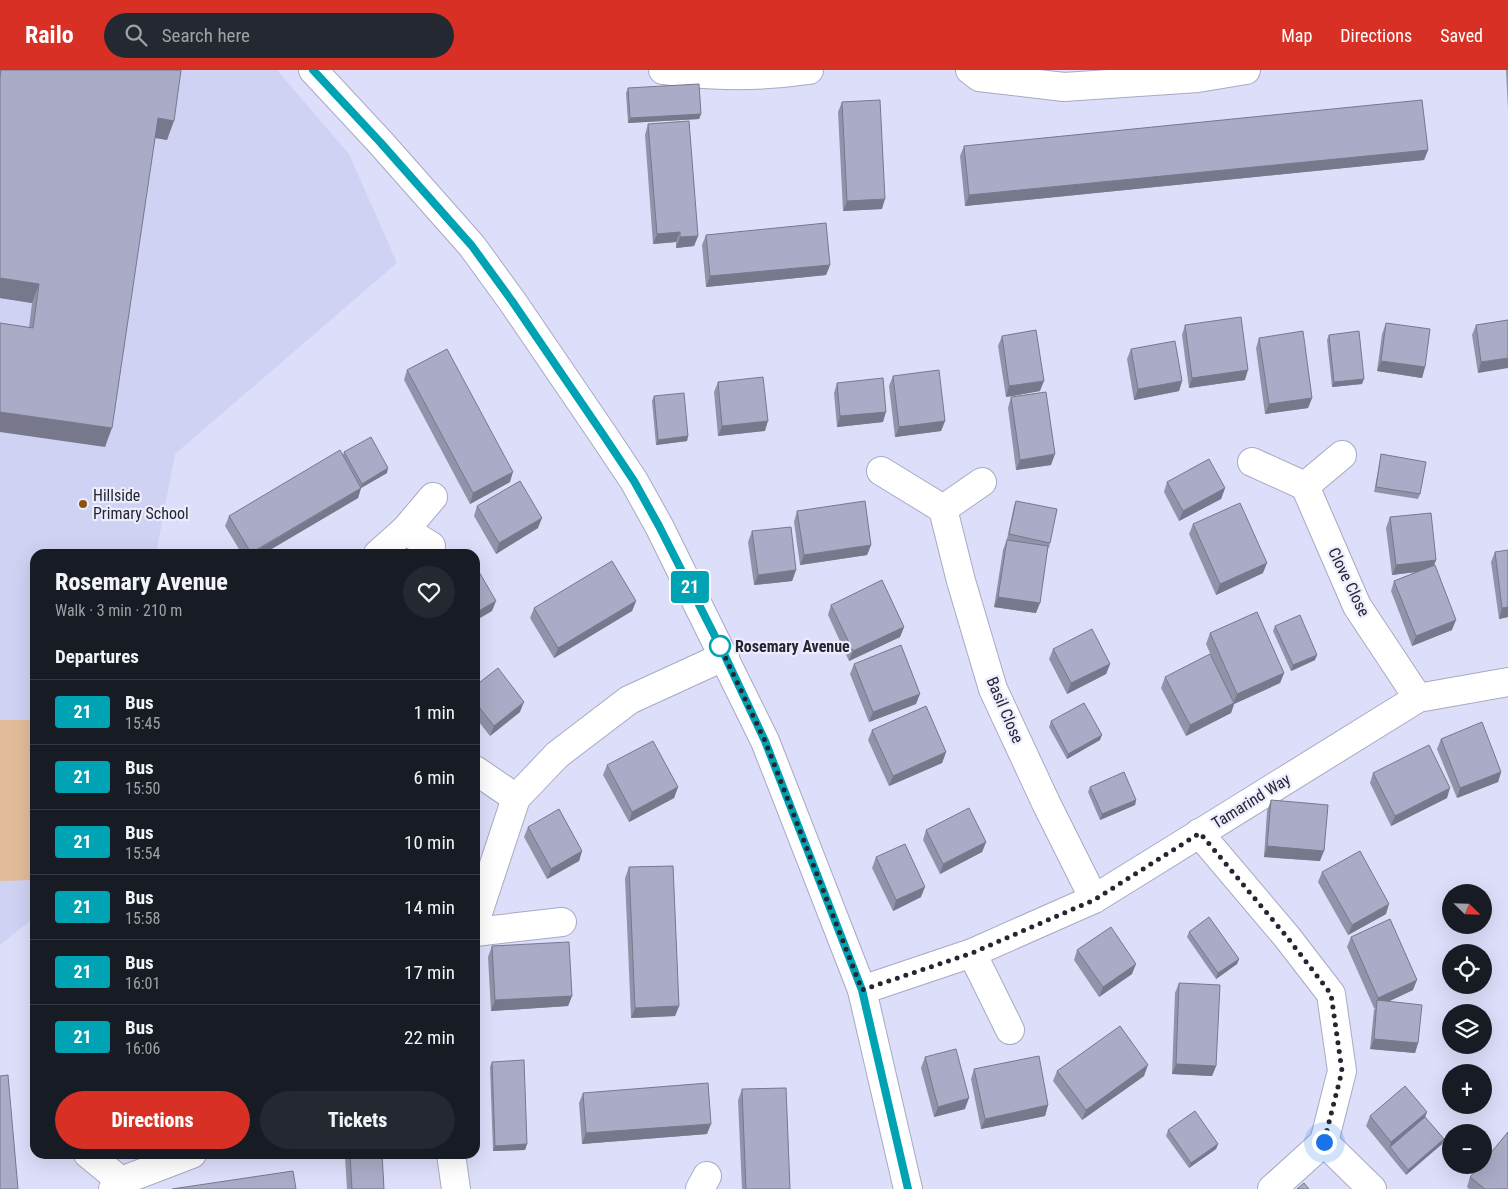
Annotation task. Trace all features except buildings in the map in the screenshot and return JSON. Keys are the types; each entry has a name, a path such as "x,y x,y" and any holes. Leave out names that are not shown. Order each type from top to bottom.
{"street":[{"path":"313,70 472,246 512,301 634,481 659,526 725,656 765,741 862,990 908,1189"},
{"path":"663,70 700,75 774,75 809,70"},
{"path":"970,70 979,77 1064,87 1198,78 1246,70"},
{"path":"1252,462 1305,486 1342,455"},
{"path":"881,471 943,509 982,482"},
{"name":"Clove Close","path":"1305,486 1357,606 1418,698"},
{"path":"384,549 405,530 433,497"},
{"name":"Basil Close","path":"943,509 961,581 993,689 1094,900"},
{"path":"405,530 431,546"},
{"path":"480,907 516,798 556,755 629,700 725,656"},
{"name":"Tamarind Way","path":"862,990 972,953 1094,900 1418,698 1508,682"},
{"path":"480,773 516,798"},
{"path":"1200,833 1287,937 1331,994 1342,1071 1324,1142 1272,1189"},
{"path":"480,931 562,922"},
{"path":"972,953 1010,1030"},
{"path":"1324,1142 1372,1189"},
{"path":"93,1159 117,1185 180,1159"},
{"path":"452,1159 456,1189"}],"shaded area":[{"name":"Hillside Primary School","path":"0,70 277,70 349,154 397,263 175,454 157,549 30,549 30,921 0,945"},
{"path":"0,720 30,720 30,880 0,881"}],"bus line":[{"name":"21","path":"313,70 472,246 604,436 634,481 659,526 725,656 765,741 862,990 908,1189"}],"place":[{"name":"Hillside Primary School","path":"83,504"},
{"name":"Rosemary Avenue","path":"720,646"}],"route":[{"path":"720,646 717,640 765,741 862,990 972,953 1094,900 1200,833 1287,937 1331,994 1342,1071 1324,1142"}]}
